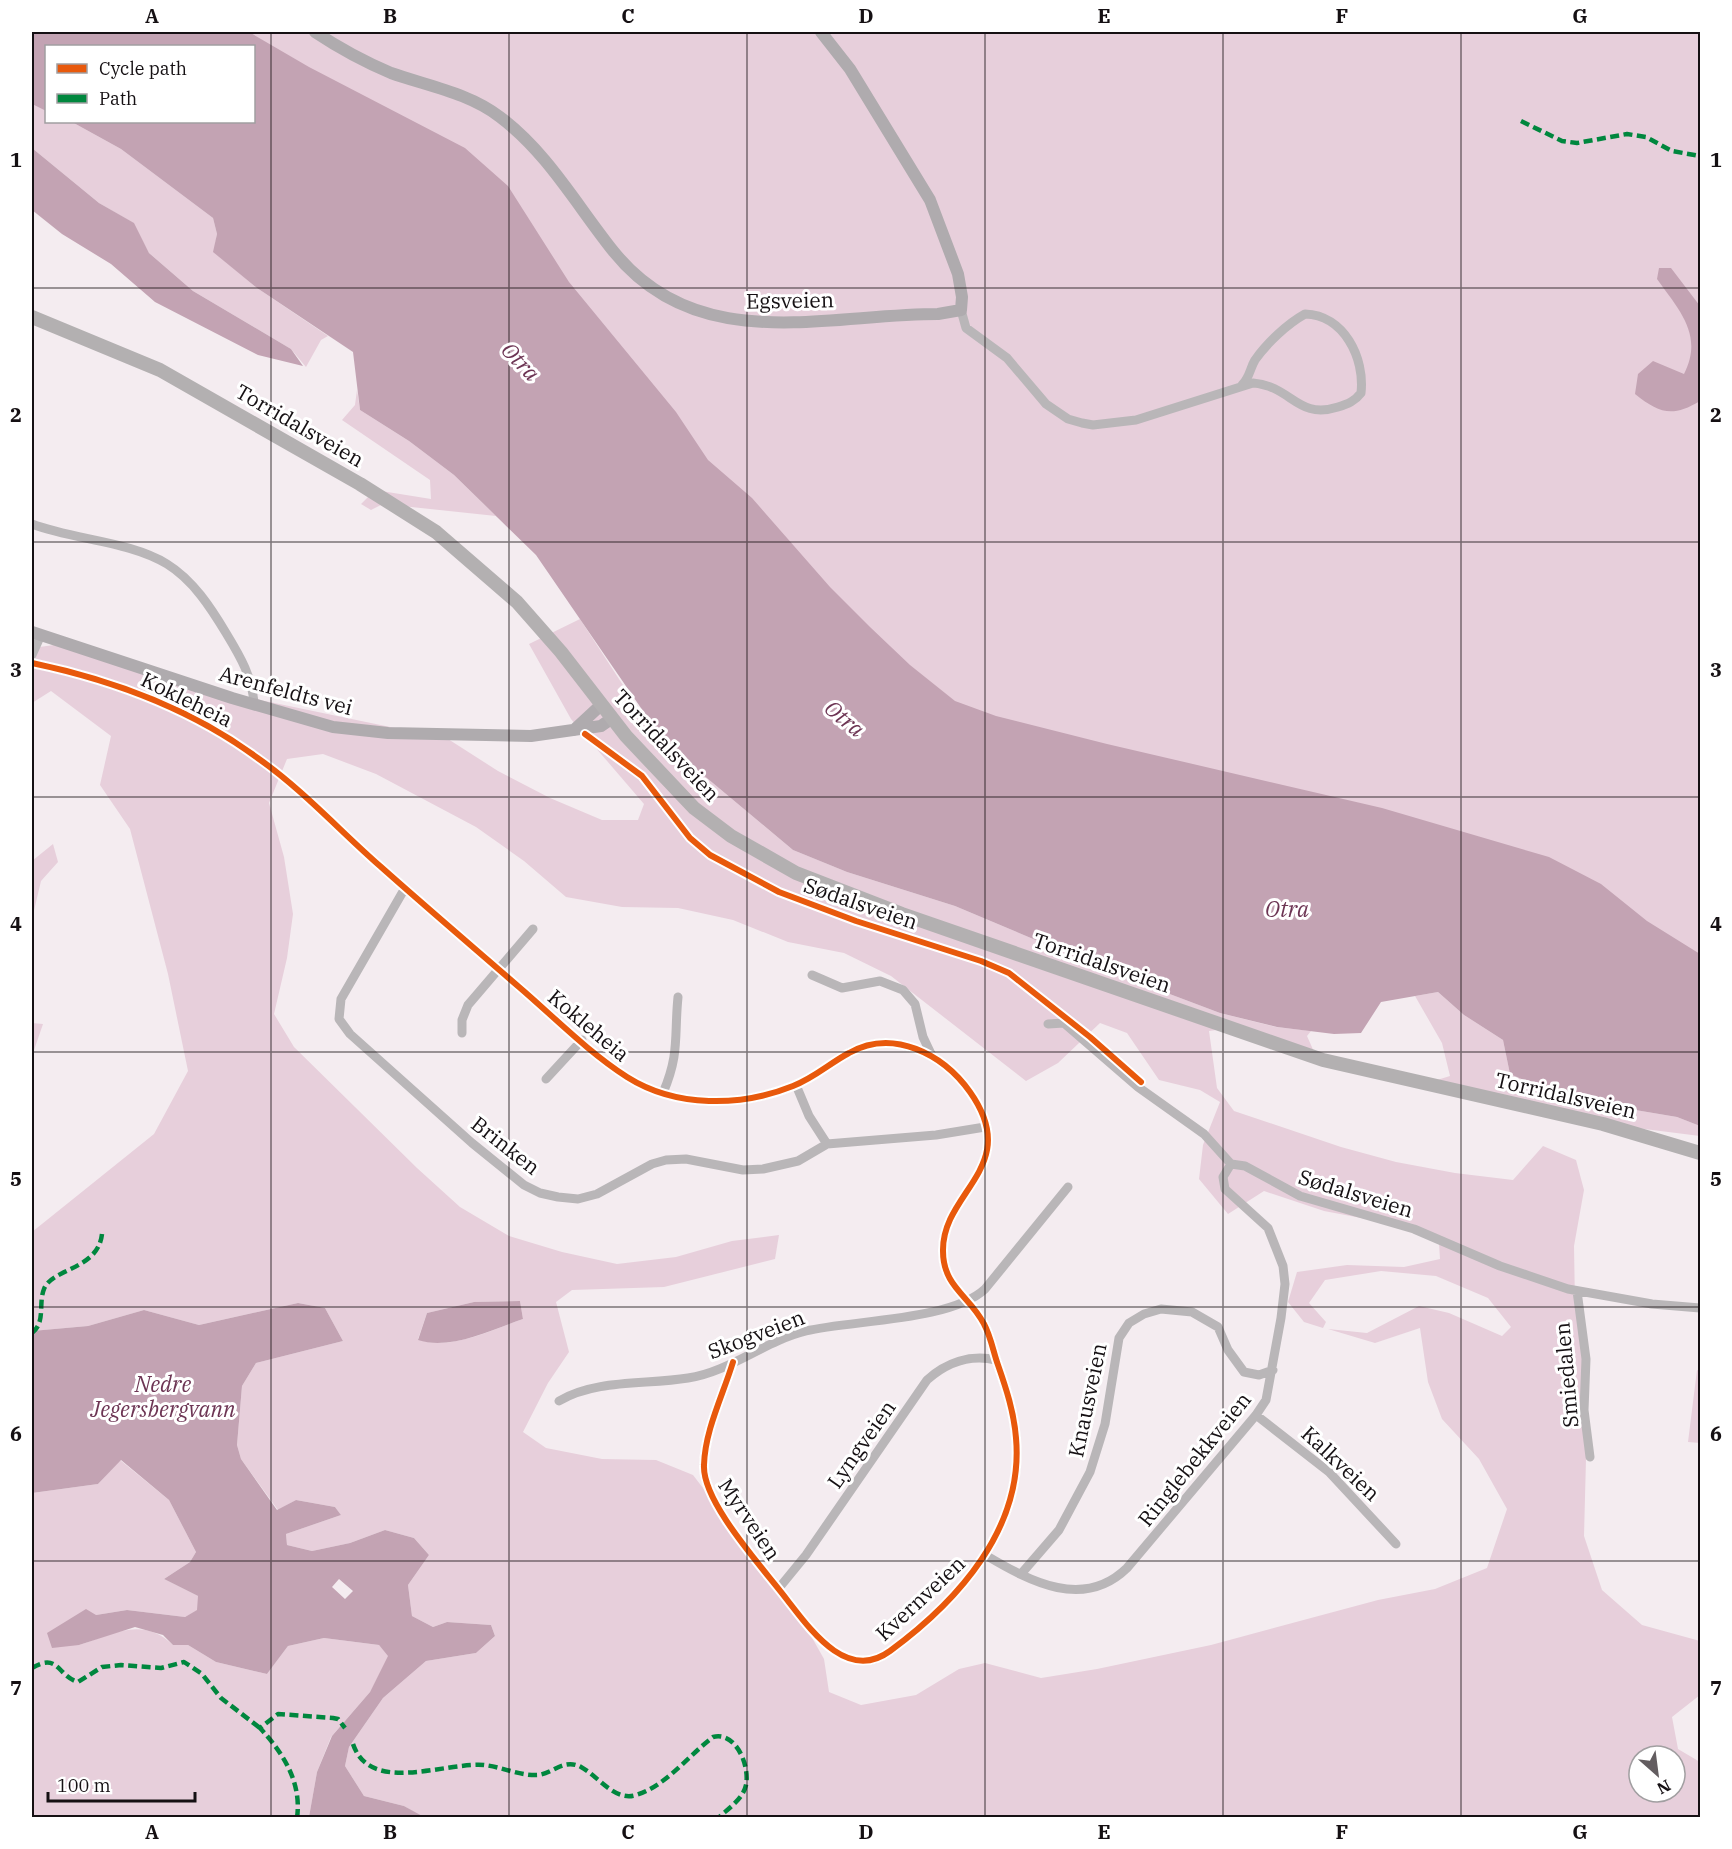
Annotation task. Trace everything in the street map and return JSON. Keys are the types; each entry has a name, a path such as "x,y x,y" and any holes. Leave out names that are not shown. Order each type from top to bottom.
{"main road":[{"name":"Torridalsveien","path":"32,317 160,370 360,484 436,532 517,602 556,646 611,719 656,771 710,822 783,866 853,896 1323,1060 1603,1124 1701,1153"}],"street":[{"name":"Egsveien","path":"315,32 344,50 390,72 471,100 498,115 534,146 609,246 639,278 668,298 735,321 765,324 943,314 961,310"},
{"path":"821,32 850,69 930,200 958,274 962,297 961,310 966,328 1007,358 1046,404 1057,413 1093,425 1136,420 1242,385 1268,384 1281,390 1304,408 1316,412 1350,403 1361,393 1362,382 1358,362 1346,335 1328,318 1305,314 1284,329 1254,362 1250,376 1242,385"},
{"path":"32,524 57,534 146,555 169,565 184,577 215,615 238,653 252,682 254,705"},
{"path":"32,655 36,633"},
{"name":"Arenfeldts vei","path":"36,633 254,705 333,727 388,734 531,736 558,734 601,726 611,719"},
{"name":"Kokleheia","path":"32,663 95,679 154,700 231,740 281,776 498,969 630,1079 663,1093 704,1102 718,1102 747,1098 796,1085 862,1046 899,1044 932,1056 951,1070 970,1091 985,1127 987,1142 983,1168 950,1222 942,1243 944,1264 951,1282 968,1303"},
{"path":"574,730 601,705"},
{"name":"Brinken","path":"405,888 341,999 339,1019 350,1034 524,1185 548,1196 578,1199 606,1190 652,1164 666,1160 686,1159 743,1170 763,1169 798,1161 826,1144 936,1135 985,1127"},
{"path":"462,1033 462,1020 468,1005 533,929"},
{"name":"Kokleheia","path":"812,975 842,988 880,981 903,990 915,1004 923,1037 932,1056"},
{"path":"663,1093 673,1073 677,1052 678,997"},
{"name":"Sødalsveien","path":"1048,1024 1064,1023 1079,1033 1138,1088 1204,1134 1231,1164 1245,1166 1282,1188 1307,1199 1414,1229 1500,1266 1577,1291 1652,1304 1701,1308"},
{"name":"Kokleheia","path":"546,1079 582,1040"},
{"path":"796,1085 809,1116 826,1144"},
{"name":"Ringlebekkveien","path":"987,1556 1059,1590 1093,1588 1114,1579 1155,1537 1266,1400 1273,1370 1285,1284 1283,1266 1268,1228 1225,1189 1223,1177 1231,1164"},
{"path":"968,1303 985,1289 1068,1186"},
{"name":"Smiedalen","path":"1577,1291 1586,1359 1584,1410 1590,1457"},
{"name":"Kvernveien","path":"779,1588 803,1620 837,1654 853,1661 870,1662 886,1654 927,1620 987,1556 1014,1486 1017,1453 1011,1404 986,1328 968,1303"},
{"name":"Skogveien","path":"559,1401 586,1390 697,1376 733,1362 769,1344 808,1331 905,1317 968,1303"},
{"name":"Knausveien","path":"1021,1574 1059,1530 1090,1472 1105,1424 1119,1338 1129,1323 1144,1314 1161,1309 1192,1312 1218,1327 1236,1363 1248,1374 1259,1375 1273,1370"},
{"name":"Lyngveien","path":"779,1588 806,1555 927,1380 954,1362 982,1358 996,1360"},
{"name":"Myrveien","path":"733,1362 705,1452 705,1481 726,1519 779,1588"},
{"name":"Kalkveien","path":"1256,1415 1293,1441 1329,1472 1396,1544"}],"shaded area":[{"path":"137,32 1700,32 1700,1018 958,756 255,45"},
{"path":"32,104 45,110 45,123 74,123 121,149 213,218 217,234 214,252 257,288 328,336 321,340 306,367 291,349 193,291 149,253 133,223 99,203 32,148"},
{"path":"357,390 360,410 409,441 454,475 496,516 383,504 371,510 361,504 375,490 431,499 430,480 342,420 355,405"},
{"path":"580,619 632,699 665,743 793,850 847,872 955,906 1114,973 1220,1013 1276,1027 1311,1031 1307,1036 1315,1054 1377,1074 1417,1083 1424,1084 1450,1076 1442,1043 1415,996 1438,992 1464,1015 1503,1040 1510,1074 1564,1098 1677,1117 1700,1126 1700,1136 1605,1124 1356,1071 1224,1029 1209,1031 1217,1088 1234,1111 1341,1147 1396,1162 1455,1173 1513,1180 1543,1146 1576,1160 1584,1190 1574,1246 1575,1305 1582,1346 1587,1421 1584,1536 1602,1590 1642,1625 1700,1641 1700,1695 1672,1717 1677,1744 1627,1744 1627,1804 1687,1804 1687,1754 1700,1762 1700,1817 424,1818 404,1806 364,1796 345,1766 349,1747 383,1698 426,1661 476,1653 495,1636 491,1625 447,1622 433,1627 412,1616 408,1585 429,1555 414,1538 385,1530 350,1543 312,1551 287,1545 286,1534 341,1515 335,1507 296,1500 278,1510 241,1459 237,1445 242,1386 256,1363 343,1341 325,1308 298,1303 199,1325 144,1310 88,1326 32,1331 32,1232 154,1134 188,1071 168,974 130,829 100,785 111,736 51,691 32,703 32,648 54,645 166,674 222,692 448,739 498,771 550,798 602,820 638,820 644,804 571,719 529,644","holes":["323,754 376,774 476,827 524,861 566,897 622,907 678,908 733,920 788,942 844,953 891,976 1026,1081 1058,1063 1100,1023 1127,1033 1159,1080 1200,1090 1220,1102 1203,1145 1199,1179 1228,1214 1264,1191 1324,1211 1388,1223 1439,1243 1440,1259 1404,1267 1347,1265 1297,1272 1288,1302 1304,1322 1323,1328 1326,1322 1309,1303 1325,1280 1381,1271 1436,1276 1488,1298 1511,1327 1502,1336 1449,1313 1419,1306 1367,1333 1328,1329 1375,1343 1420,1328 1428,1382 1442,1419 1479,1459 1507,1509 1487,1568 1435,1589 1378,1600 1211,1645 1097,1669 1041,1678 985,1663 959,1669 916,1695 861,1705 829,1692 824,1659 797,1611 693,1475 656,1460 602,1459 546,1448 523,1432 548,1383 569,1352 556,1302 572,1290 664,1287 775,1259 779,1235 732,1241 676,1257 617,1264 562,1252 509,1236 460,1207 417,1168 294,1047 274,1014 287,958 293,914 284,857 269,803 287,759","520,1301 523,1319 457,1341 443,1343 418,1339 427,1313 474,1302"]},
{"path":"53,844 58,862 41,881 32,919 32,861"},
{"path":"32,1023 43,1024 32,1056"},
{"path":"1697,1370 1700,1371 1700,1443 1688,1442"},
{"path":"120,1460 169,1500 196,1552 190,1562 164,1579 198,1596 198,1610 185,1617 127,1610 96,1615 79,1645 116,1633 139,1629 161,1636 173,1645 188,1645 216,1662 267,1674 288,1646 324,1638 379,1645 389,1656 370,1692 331,1737 317,1772 309,1817 32,1818 32,1493 98,1484"}],"water":[{"name":"Otra","path":"32,32 249,32 309,67 465,148 508,186 569,282 676,412 708,460 752,498 830,587 870,627 910,665 955,701 996,716 1107,744 1382,808 1549,857 1601,884 1647,921 1700,954 1700,1126 1677,1117 1564,1098 1510,1074 1503,1040 1464,1015 1438,992 1381,1002 1361,1033 1334,1034 1277,1027 1220,1013 1114,973 955,906 847,872 793,850 665,743 536,555 454,475 409,441 360,410 353,352 257,288 213,252 217,234 213,218 121,149 74,123 255,123 255,45 45,45 45,110 32,104"},
{"path":"32,148 99,203 134,223 149,253 193,291 291,349 303,366 258,355 155,302 111,264 62,234 32,210"},
{"path":"1659,268 1671,268 1700,306 1700,401 1681,410 1659,409 1635,394 1638,374 1653,361 1684,374 1689,360 1690,335 1680,312 1657,279"},
{"path":"520,1301 523,1319 457,1341 430,1343 418,1340 427,1313 474,1302"},
{"name":"Nedre Jegersbergvann","path":"298,1303 325,1308 343,1341 256,1363 242,1386 237,1445 241,1459 277,1510 296,1500 335,1507 341,1515 286,1534 287,1545 312,1551 350,1543 385,1530 414,1538 429,1555 408,1585 412,1616 433,1627 447,1622 491,1625 495,1636 476,1653 426,1661 383,1698 349,1747 345,1766 364,1796 404,1806 424,1817 309,1817 317,1772 332,1736 370,1692 388,1656 379,1645 324,1638 288,1646 267,1674 216,1662 188,1645 173,1645 163,1635 135,1627 79,1645 52,1648 47,1633 86,1609 96,1615 127,1610 185,1617 197,1610 198,1596 164,1579 190,1562 196,1552 169,1500 121,1460 98,1484 32,1493 32,1331 88,1326 144,1310 199,1325","holes":["339,1579 353,1591 345,1599 332,1587"]}],"marked path":[{"path":"1521,121 1562,141 1577,143 1627,134 1646,137 1672,151 1700,156"},
{"path":"32,1333 39,1324 44,1289 56,1277 84,1262 92,1255 99,1246 102,1234"},
{"path":"32,1668 41,1664 53,1664 78,1682 102,1667 121,1665 161,1668 184,1662 202,1674 221,1698 260,1728"},
{"path":"297,1818 297,1792 294,1780 283,1758 260,1728 278,1714 338,1719 345,1728"},
{"path":"353,1744 362,1759 375,1768 391,1772 484,1765 538,1775 564,1765 575,1765 587,1771 614,1792 628,1796 647,1791 657,1785 713,1737 721,1737 728,1739 740,1752 747,1777 742,1795 718,1818"}],"cycle path":[{"path":"32,663 92,678 151,699 207,725 233,741 291,784 380,866 585,1045 627,1077 646,1087 687,1099 731,1101 752,1098 793,1086 849,1053 866,1046 883,1043 900,1044 916,1049 946,1066 959,1078 970,1092 984,1118 988,1140 984,1159 976,1177 954,1211 946,1230 944,1263 952,1283 978,1314 990,1339 1007,1391 1013,1419 1016,1438 1016,1471 1009,1502 998,1532 982,1559 940,1609 890,1651 875,1659 860,1661 846,1657 820,1639 737,1536 713,1498 706,1480 705,1452 711,1426 733,1362"},
{"path":"585,734 642,776 690,838 710,855 779,892 856,921 981,961 1009,973 1090,1037 1141,1082"}]}
